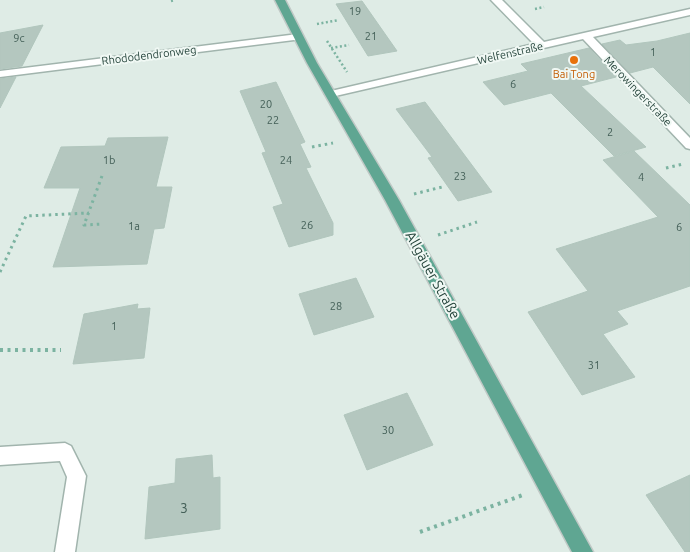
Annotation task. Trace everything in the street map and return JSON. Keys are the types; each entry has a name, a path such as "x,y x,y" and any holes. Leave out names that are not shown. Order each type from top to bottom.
{"main road":[{"name":"Allgäuer Straße","path":"280,0 298,36 415,243 583,552"}],"street":[{"path":"496,0 542,46"},
{"name":"Welfenstraße","path":"330,94 690,12"},
{"name":"Rhododendronweg","path":"0,74 298,36"},
{"name":"Merowingerstraße","path":"586,36 690,145"},
{"path":"0,456 66,452 77,476 65,552"}],"path":[{"path":"171,1 175,0"},
{"path":"313,19 317,24 339,20"},
{"path":"326,40 357,88"},
{"path":"331,48 349,45"},
{"path":"666,168 690,162"},
{"path":"102,176 84,225 103,224"},
{"path":"0,272 26,216 89,213"},
{"path":"415,243 477,222"},
{"path":"0,350 61,350"},
{"path":"420,532 547,486"}],"building":[{"path":"362,1 397,51 368,56 336,4"},
{"path":"43,25 22,66 0,69 0,33"},
{"path":"690,33 690,104 653,67 630,73 602,44 620,40 626,45 657,41"},
{"path":"589,48 616,77 581,86 646,147 614,156 551,93 504,105 483,82 528,71 521,64"},
{"path":"16,77 0,108 0,79"},
{"path":"276,82 305,142 300,144 311,167 306,168 333,223 333,235 289,247 273,207 283,204 262,153 266,152 240,91"},
{"path":"425,102 492,192 458,201 428,158 432,157 396,109"},
{"path":"168,137 156,187 172,187 164,228 154,229 147,264 53,267 80,188 44,188 61,147 105,146 108,138"},
{"path":"634,151 690,205 690,286 617,311 628,324 603,334 635,377 582,395 528,312 588,291 556,249 658,217 603,160"},
{"path":"356,278 374,317 314,335 299,294"},
{"path":"138,304 137,309 150,308 144,358 73,364 84,314"},
{"path":"407,393 433,445 367,470 344,415"},
{"path":"212,455 213,478 220,477 220,529 145,539 149,487 175,483 176,459"},
{"path":"690,475 690,552 685,552 646,495"}],"place":[{"name":"Bai Tong","path":"574,60"}]}
